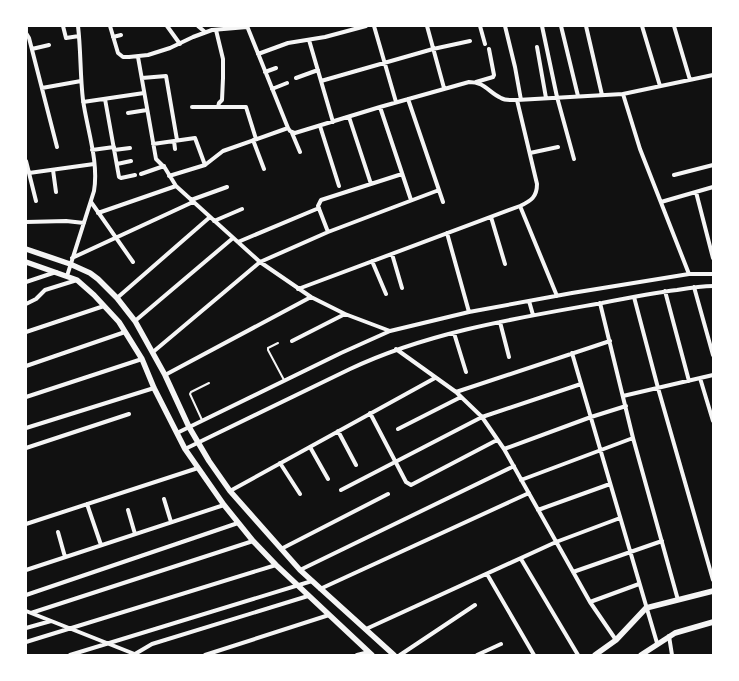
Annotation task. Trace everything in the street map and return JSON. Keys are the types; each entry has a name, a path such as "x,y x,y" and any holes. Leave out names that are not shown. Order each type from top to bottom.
{"street":[{"path":"26,26 26,33 32,49 57,147"},
{"path":"63,26 66,38 79,36"},
{"path":"67,276 96,183 92,150 83,102 78,26"},
{"path":"110,26 116,49 122,57 138,57 158,52 213,29 247,27 288,128 292,133 300,152"},
{"path":"167,26 180,44"},
{"path":"198,26 205,32"},
{"path":"258,54 288,44 325,38 366,26"},
{"path":"374,26 396,102"},
{"path":"427,26 444,88"},
{"path":"480,26 485,44"},
{"path":"298,289 520,206 535,196 537,184 519,100 515,67 505,26"},
{"path":"542,26 557,98 574,159"},
{"path":"561,26 578,96"},
{"path":"586,26 602,95"},
{"path":"642,26 660,86"},
{"path":"674,26 690,80"},
{"path":"213,29 223,59 224,69 222,101 219,103 218,107"},
{"path":"113,37 121,35"},
{"path":"309,40 333,122"},
{"path":"321,81 434,49 470,41"},
{"path":"32,49 49,45"},
{"path":"537,47 546,98"},
{"path":"292,133 298,133 464,82 476,82 493,77 494,75 489,49"},
{"path":"138,57 147,110 148,127 154,144 156,159 164,166 176,186 260,262 298,289 345,314 390,331"},
{"path":"265,72 276,68"},
{"path":"296,78 318,70"},
{"path":"142,78 166,76 176,141 175,149"},
{"path":"476,82 485,86 501,98 519,100 623,94 713,76"},
{"path":"42,88 81,81"},
{"path":"272,89 287,83"},
{"path":"83,102 144,93"},
{"path":"623,94 635,136 689,274"},
{"path":"105,99 120,178 135,175"},
{"path":"408,99 443,202"},
{"path":"192,107 246,107 264,169"},
{"path":"380,107 411,200"},
{"path":"128,113 147,110"},
{"path":"349,117 371,184"},
{"path":"320,126 339,186"},
{"path":"169,176 205,165 223,151 288,128"},
{"path":"154,144 195,138 205,165"},
{"path":"530,154 558,147"},
{"path":"92,150 130,148"},
{"path":"26,161 36,201"},
{"path":"117,164 131,161"},
{"path":"29,173 94,164"},
{"path":"141,174 164,166"},
{"path":"674,175 713,166"},
{"path":"53,170 56,192"},
{"path":"328,232 318,204 321,200 402,174"},
{"path":"98,213 176,186"},
{"path":"71,261 192,201 227,187"},
{"path":"661,202 713,187"},
{"path":"153,352 260,262 328,232 439,190"},
{"path":"696,192 713,258"},
{"path":"90,202 133,262"},
{"path":"520,206 557,296"},
{"path":"238,242 319,208"},
{"path":"214,221 242,209"},
{"path":"117,298 210,217"},
{"path":"491,217 505,264"},
{"path":"26,222 66,221 84,223"},
{"path":"447,233 469,312"},
{"path":"136,321 233,238"},
{"path":"26,248 71,261 98,279 117,298 136,321 165,375 189,427 230,491 300,570 394,655"},
{"path":"392,254 402,288"},
{"path":"372,261 386,294"},
{"path":"26,262 77,280 104,306 118,322 142,359 154,388 185,449 224,505 253,541 276,565 370,653"},
{"path":"26,282 57,272"},
{"path":"177,434 390,331 469,312 632,282 689,274 713,274"},
{"path":"26,304 36,300 42,292 46,290 77,280"},
{"path":"185,449 350,369 396,349 454,333 533,315 665,291 713,286"},
{"path":"694,287 713,355"},
{"path":"665,291 688,381"},
{"path":"634,296 658,388 713,580"},
{"path":"165,375 311,297"},
{"path":"529,301 533,315"},
{"path":"600,303 634,438 678,600"},
{"path":"26,332 104,306"},
{"path":"292,341 345,314"},
{"path":"500,322 509,357"},
{"path":"26,366 125,332"},
{"path":"454,333 466,372"},
{"path":"456,392 572,353 610,342"},
{"path":"396,349 456,392 482,417 514,466 590,602 616,640"},
{"path":"572,353 657,643"},
{"path":"26,397 142,359"},
{"path":"623,396 713,375"},
{"path":"230,491 435,378"},
{"path":"700,378 713,421"},
{"path":"341,490 482,417 581,384"},
{"path":"26,428 154,388"},
{"path":"398,430 461,397"},
{"path":"504,449 591,417 626,406"},
{"path":"26,448 129,414"},
{"path":"370,414 406,482 411,484 497,440"},
{"path":"338,431 356,465"},
{"path":"521,480 634,438"},
{"path":"310,447 328,479"},
{"path":"280,463 300,494"},
{"path":"300,570 514,466"},
{"path":"26,524 198,468"},
{"path":"538,510 610,484"},
{"path":"281,549 388,494"},
{"path":"320,589 529,494"},
{"path":"164,499 171,522"},
{"path":"87,504 101,545"},
{"path":"26,568 66,557 224,505"},
{"path":"128,510 135,534"},
{"path":"366,629 556,542 620,518"},
{"path":"26,595 238,523"},
{"path":"58,532 66,557"},
{"path":"31,613 253,541"},
{"path":"573,572 662,541"},
{"path":"521,559 578,655"},
{"path":"26,642 276,565"},
{"path":"487,574 534,655"},
{"path":"70,655 312,581"},
{"path":"590,602 640,584"},
{"path":"595,655 616,640 646,608 713,591"},
{"path":"26,611 136,654 152,644 308,596"},
{"path":"400,655 475,605"},
{"path":"205,655 329,615"},
{"path":"26,628 51,621"},
{"path":"641,655 657,643 680,630 713,622"},
{"path":"669,636 672,655"},
{"path":"477,655 501,644"},
{"path":"357,655 370,653"}],"lane":[{"path":"278,343 268,348 268,350 284,381"},
{"path":"203,421 190,394 191,392 209,383"}]}
